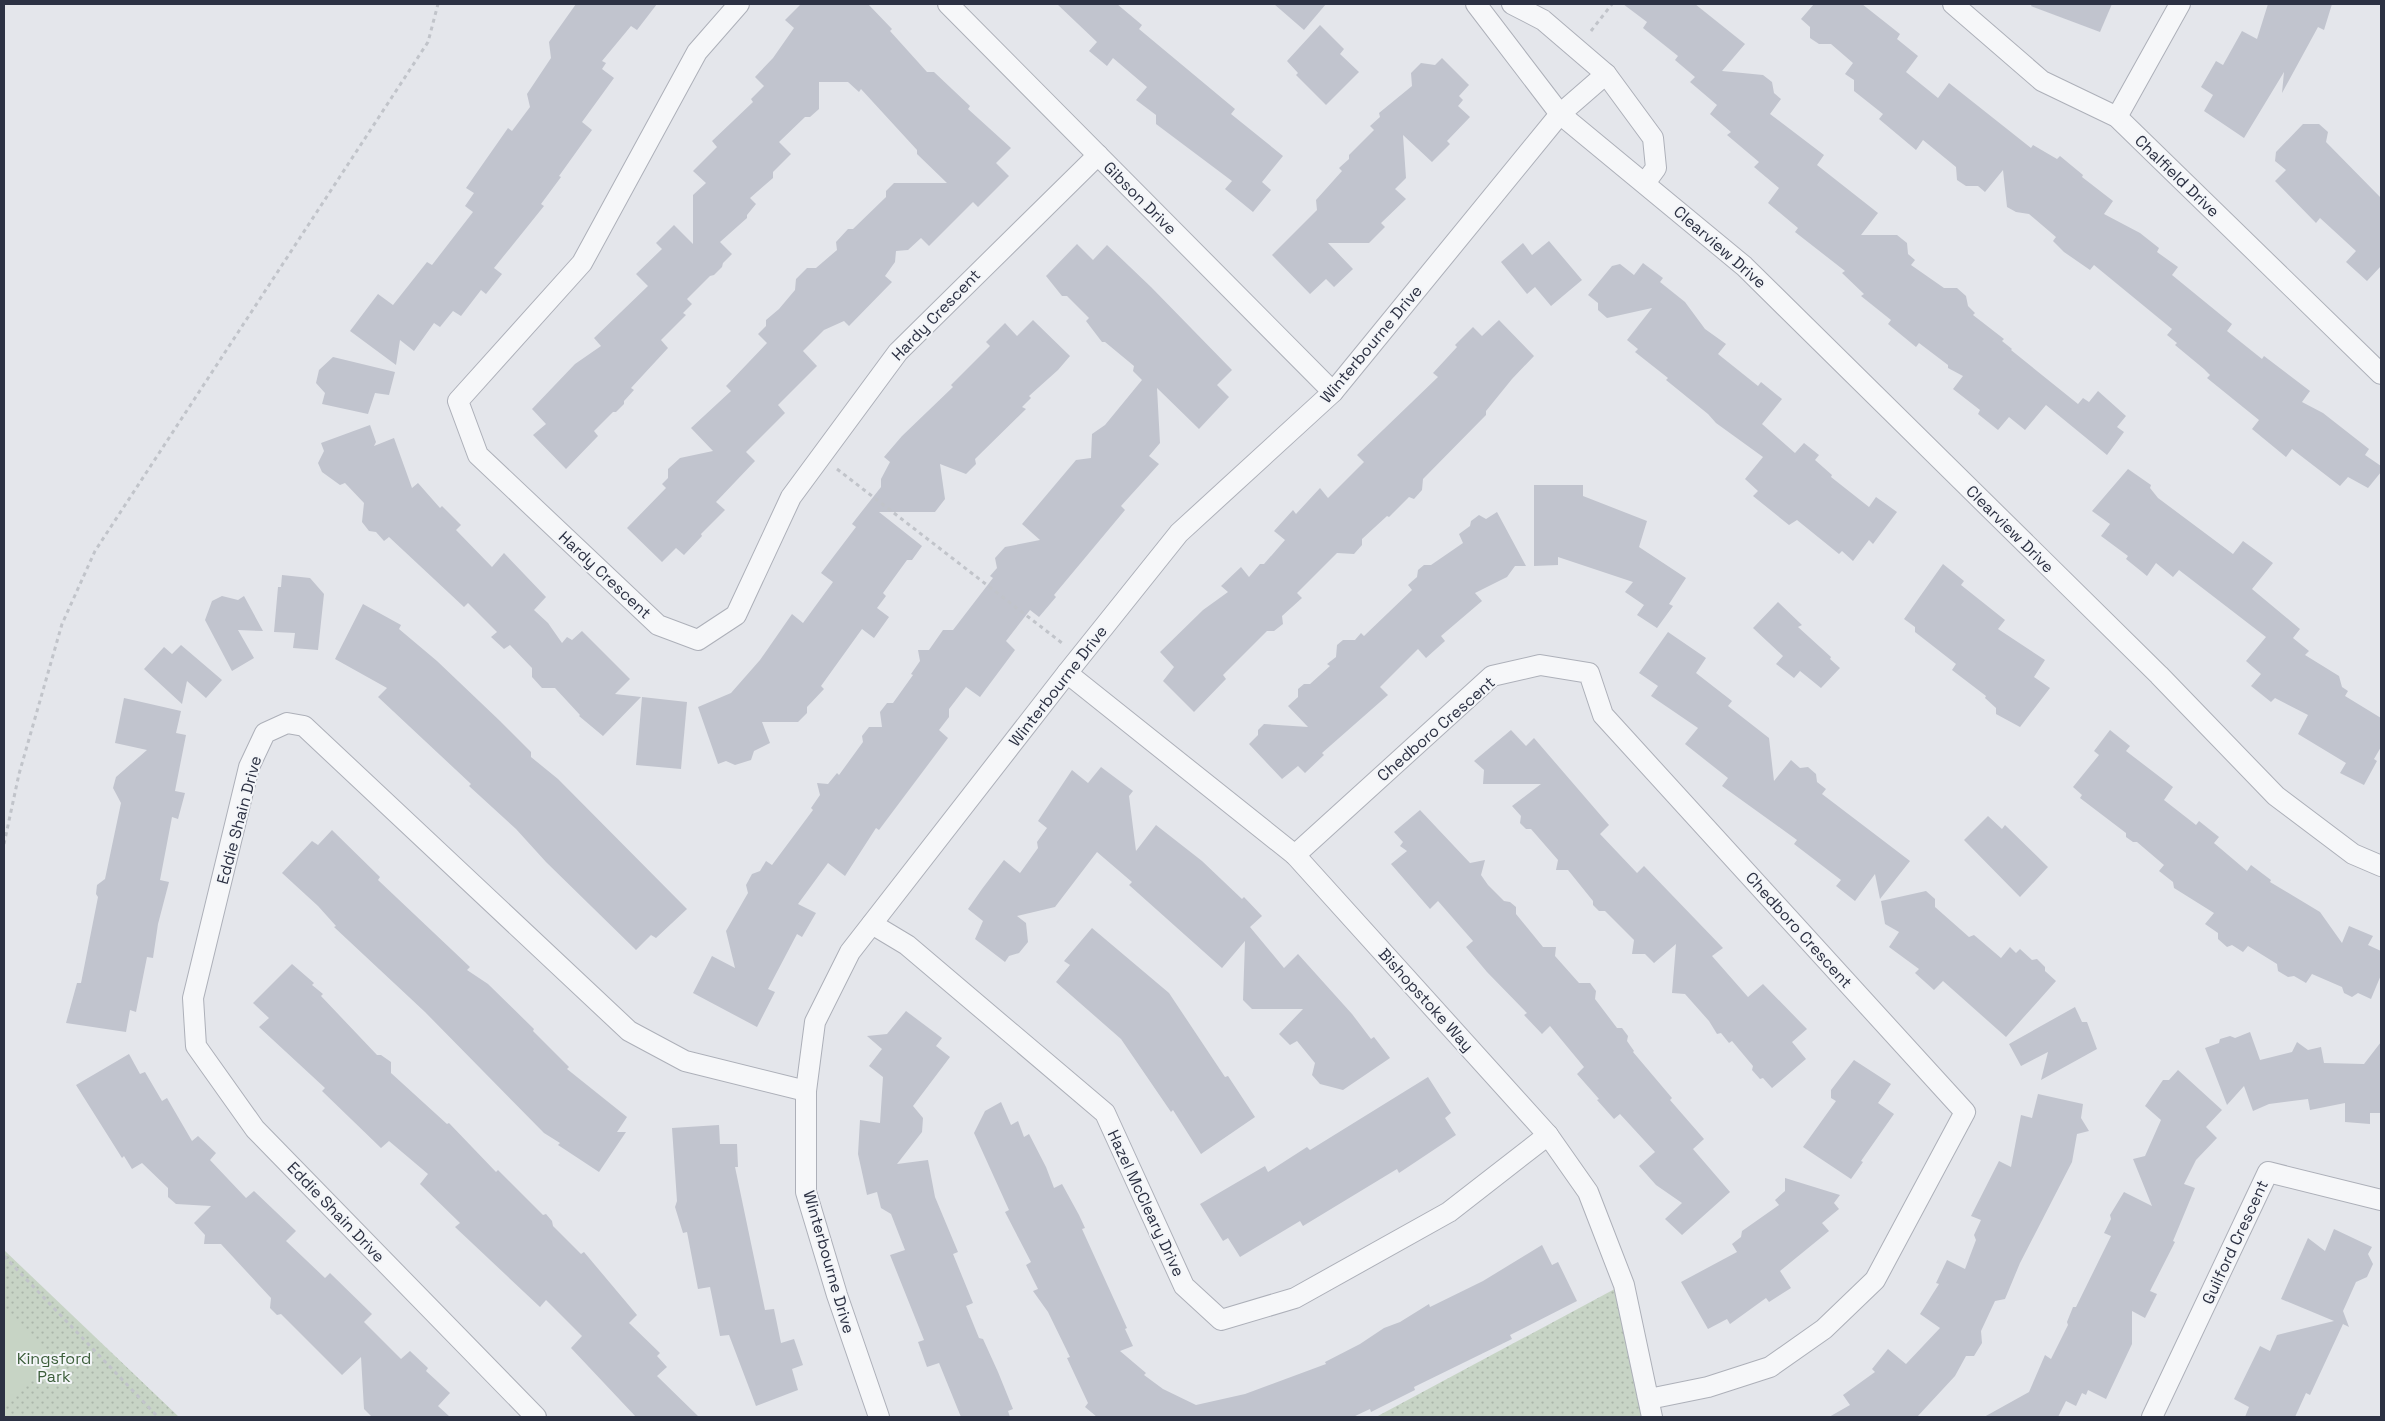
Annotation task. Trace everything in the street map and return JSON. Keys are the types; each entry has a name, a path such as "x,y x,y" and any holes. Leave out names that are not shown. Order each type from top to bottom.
{"street":[{"name":"Hardy Crescent","path":"739,4 697,52 582,262 458,401 478,454 658,625 698,640 736,615 791,497 898,352 1098,155"},
{"name":"Gibson Drive","path":"948,4 1333,392"},
{"name":"Clearview Drive","path":"1476,4 1560,114 1744,266 2159,675 2276,796 2353,854 2381,866"},
{"path":"1512,4 1543,20 1606,74 1653,138 1656,168 1645,183"},
{"name":"Chalfield Drive","path":"1954,4 2042,81 2116,117 2381,374"},
{"path":"2116,117 2180,4"},
{"name":"Winterbourne Drive","path":"879,1417 843,1313 806,1192 806,1091 815,1022 850,952 1067,673 1179,533 1333,392 1560,114 1606,74"},
{"name":"Chedboro Crescent","path":"1295,855 1492,676 1540,665 1589,674 1603,715 1965,1112 1875,1280 1824,1330 1770,1367 1650,1408"},
{"name":"Bishopstoke Way","path":"1067,673 1295,855 1548,1135 1588,1192 1624,1285 1650,1408"},
{"name":"Eddie Shain Drive","path":"536,1417 255,1129 196,1046 194,998 249,768 265,733 286,723 304,726 629,1031 684,1061 806,1091"},
{"name":"Hazel McCleary Drive","path":"872,924 907,945 1104,1113 1184,1286 1220,1320 1295,1298 1450,1212 1548,1135"},
{"name":"Guilford Crescent","path":"2152,1417 2268,1172 2381,1200"}],"path":[{"path":"4,844 19,774 62,624 95,551 428,42 438,4"},
{"path":"1577,50 1612,4"},
{"path":"821,457 1080,657"},
{"path":"4,1256 158,1417"}],"green space":[{"name":"Kingsford Park","path":"4,1250 179,1417 4,1417"},
{"path":"1624,1284 1653,1417 1376,1417"},
{"path":"4,1309 53,1356 4,1406"}],"building":[{"path":"576,4 657,4 637,30 631,26 602,61 606,63 602,69 614,78 582,122 592,130 541,204 544,206 494,268 502,274 486,294 481,290 461,316 453,311 440,327 434,323 414,351 400,340 396,365 350,331 378,294 393,305 427,262 432,265 473,212 465,206 474,193 466,188 508,128 512,131 530,107 527,94 551,58 549,42"},
{"path":"801,4 868,4 892,29 890,31 927,72 934,72 970,106 968,109 1011,148 996,163 1009,176 978,207 973,202 929,246 921,238 908,250 896,251 895,262 885,276 892,282 849,326 844,321 824,330 803,351 817,366 778,405 785,413 746,452 755,461 716,502 725,510 701,534 702,536 684,555 676,548 662,562 627,528 666,488 662,484 668,478 668,469 680,458 713,451 691,428 731,391 726,386 767,343 758,334 766,326 766,320 779,309 795,290 796,279 807,268 816,268 837,250 836,242 848,229 853,229 886,197 886,191 894,183 947,183 917,154 917,150 861,89 859,92 848,82 819,82 819,109 810,117 805,117 779,142 791,154 773,172 773,178 750,198 756,204 747,215 747,218 720,242 732,254 714,275 710,276 687,299 692,304 683,313 686,315 661,340 668,348 631,388 634,390 624,401 624,404 594,431 598,436 566,469 533,435 546,424 532,409 575,364 601,346 594,338 648,286 636,274 662,249 656,243 674,225 693,244 693,195 706,183 693,171 717,147 712,141 753,102 751,99 764,86 755,77 773,58 794,28 785,20"},
{"path":"1057,4 1117,4 1142,25 1139,29 1235,109 1231,114 1283,156 1262,182 1271,190 1253,212 1225,189 1232,181 1156,124 1156,115 1136,100 1147,87 1113,58 1107,66 1089,51 1097,42"},
{"path":"1274,4 1326,4 1304,30"},
{"path":"1623,4 1695,4 1745,44 1722,71 1763,75 1772,82 1774,93 1781,99 1770,114 1824,155 1817,165 1878,213 1861,235 1897,235 1907,243 1908,254 1915,260 1911,265 1944,288 1957,288 1966,296 1968,306 1975,313 1973,315 2004,339 2002,341 2011,350 2078,404 2083,398 2089,402 2098,391 2126,416 2117,427 2124,432 2107,455 2046,405 2025,430 2009,417 1998,430 1978,414 1980,410 1953,389 1963,376 1948,368 1948,365 1919,343 1916,347 1888,324 1891,320 1861,296 1864,294 1842,273 1845,271 1795,232 1798,228 1768,203 1779,188 1754,167 1759,162 1727,135 1731,132 1710,114 1717,105 1690,82 1695,77 1675,60 1678,56 1643,28 1647,22"},
{"path":"1814,4 1862,4 1900,34 1897,39 1918,56 1906,72 1938,98 1949,83 2031,148 2033,145 2057,159 2060,156 2083,175 2082,177 2113,201 2104,214 2140,233 2159,248 2157,252 2178,267 2172,275 2232,324 2227,331 2262,359 2264,356 2310,391 2302,402 2323,413 2369,449 2365,455 2381,466 2381,472 2368,488 2348,477 2340,486 2292,449 2286,457 2252,429 2259,420 2207,378 2210,375 2175,345 2177,343 2167,335 2172,329 2094,265 2090,270 2064,252 2053,241 2056,237 2029,214 2016,212 2007,207 2003,170 1985,192 1978,186 1966,186 1957,180 1956,167 1923,140 1916,150 1879,119 1883,114 1854,91 1854,80 1845,74 1853,63 1831,44 1819,44 1810,38 1810,27 1801,19"},
{"path":"2032,4 2112,4 2100,32 2031,6"},
{"path":"2268,4 2332,4 2324,30 2318,27 2282,93 2284,72 2244,138 2204,111 2213,95 2201,87 2216,61 2223,65 2242,31 2257,39"},
{"path":"1320,25 1344,49 1340,54 1359,72 1326,105 1296,75 1298,73 1287,61"},
{"path":"1442,58 1469,85 1459,96 1463,100 1458,106 1470,117 1447,141 1450,144 1432,162 1403,135 1406,178 1395,189 1406,199 1381,223 1385,227 1369,243 1328,243 1353,269 1334,287 1326,279 1310,294 1272,255 1317,210 1316,200 1342,171 1339,168 1349,159 1349,155 1374,130 1370,126 1380,117 1379,113 1412,86 1411,73 1421,63 1435,65"},
{"path":"2303,124 2319,124 2328,132 2326,142 2381,198 2381,266 2367,281 2346,262 2356,251 2320,218 2316,223 2275,181 2286,170 2275,161 2276,152"},
{"path":"1549,241 1582,280 1551,306 1535,287 1527,294 1501,262 1523,243 1532,255"},
{"path":"1077,244 1093,260 1107,245 1151,287 1232,370 1217,385 1229,397 1199,429 1157,388 1160,443 1149,456 1159,464 1121,506 1125,510 1054,595 1056,597 1039,617 1030,610 1006,641 1015,650 980,697 966,687 949,709 949,717 939,730 948,738 879,830 876,828 845,876 828,863 798,904 816,913 802,937 797,934 768,989 775,992 757,1027 693,993 712,956 735,968 726,931 748,893 746,885 752,874 760,871 766,861 772,865 813,810 811,808 820,795 817,783 828,784 837,773 839,775 863,742 862,736 869,727 882,727 880,712 887,703 893,703 913,675 911,674 920,661 918,650 929,650 943,630 953,630 993,578 990,576 997,568 995,558 1005,547 1040,540 1022,524 1076,460 1091,458 1092,434 1105,425 1142,380 1133,371 1134,366 1105,342 1102,342 1086,321 1089,318 1067,296 1062,296 1046,276"},
{"path":"1643,263 1663,278 1660,282 1685,302 1705,329 1726,344 1718,354 1758,386 1761,382 1782,399 1762,424 1795,453 1804,443 1819,455 1815,460 1832,475 1831,477 1869,507 1876,497 1897,512 1873,544 1869,540 1853,561 1842,551 1839,554 1797,520 1789,525 1753,496 1758,491 1745,479 1763,457 1716,423 1708,414 1666,380 1668,378 1635,352 1638,349 1627,340 1652,308 1607,318 1598,310 1598,303 1588,295 1612,266 1620,264 1634,275"},
{"path":"1033,320 1070,356 1058,370 1029,396 1031,398 1022,407 1026,409 975,459 976,464 966,474 940,464 945,499 935,512 879,512 922,546 912,560 907,560 883,593 886,596 877,608 889,617 874,638 862,629 821,686 824,689 807,707 807,713 798,722 762,722 770,743 754,751 751,760 735,765 726,761 718,764 698,707 731,693 760,660 792,614 803,623 833,582 821,573 856,527 852,524 881,487 881,479 890,462 884,457 902,436 953,387 951,385 990,346 986,342 1005,323 1017,336"},
{"path":"1499,320 1534,356 1512,379 1486,411 1486,415 1423,479 1422,490 1414,499 1409,497 1389,517 1387,516 1362,539 1362,545 1354,554 1337,553 1297,593 1302,598 1282,616 1283,624 1274,631 1267,631 1223,675 1226,679 1194,712 1163,681 1174,667 1160,652 1203,610 1228,592 1221,586 1241,567 1249,577 1260,564 1264,564 1285,540 1274,531 1293,510 1296,514 1320,488 1328,498 1364,462 1357,455 1438,377 1433,373 1457,347 1455,345 1473,327 1482,336"},
{"path":"333,357 395,372 389,395 375,393 368,414 322,404 325,393 316,383 319,370"},
{"path":"370,425 376,442 374,446 394,438 412,488 418,483 440,508 442,506 461,525 456,530 492,567 504,553 546,597 534,610 548,623 562,643 567,637 572,640 582,631 630,679 615,694 641,697 603,736 579,716 555,688 542,688 532,677 532,668 510,645 504,649 491,637 497,632 468,603 464,607 389,537 384,541 376,532 369,531 362,522 364,503 345,483 340,485 322,472 318,463 324,451 321,443"},
{"path":"2128,469 2151,485 2150,488 2158,498 2233,554 2243,541 2273,563 2252,589 2300,629 2293,638 2309,651 2305,655 2339,676 2342,687 2348,691 2345,696 2381,718 2381,747 2374,759 2377,761 2364,785 2340,773 2346,763 2298,734 2308,715 2275,698 2271,702 2251,686 2261,674 2246,661 2266,637 2179,570 2173,577 2156,563 2147,576 2126,559 2128,556 2101,536 2110,524 2092,511"},
{"path":"1534,485 1583,485 1583,496 1647,521 1639,547 1686,578 1669,604 1673,606 1657,628 1637,615 1644,605 1625,592 1633,582 1558,557 1558,565 1534,566"},
{"path":"1497,512 1526,566 1515,566 1507,577 1475,593 1482,601 1441,636 1445,641 1426,658 1418,649 1380,687 1388,695 1322,753 1324,755 1305,773 1298,766 1282,779 1249,744 1258,735 1258,730 1264,724 1308,727 1288,706 1298,697 1298,689 1304,684 1310,684 1330,666 1327,664 1336,657 1337,645 1343,640 1355,640 1361,633 1364,636 1412,590 1408,585 1417,577 1418,570 1424,565 1431,565 1463,543 1459,534 1470,526 1471,521 1479,515 1486,519"},
{"path":"1943,564 1964,581 1961,585 2005,620 1998,629 2045,660 2034,677 2050,688 2020,727 1996,714 1996,708 1985,698 1986,696 1952,670 1956,664 1915,632 1915,627 1904,619"},
{"path":"282,575 310,578 324,594 318,650 293,648 295,633 274,632 278,587 281,587"},
{"path":"222,596 238,600 244,596 263,631 238,630 254,658 232,671 205,620 212,601"},
{"path":"1778,602 1802,625 1798,627 1831,657 1830,659 1840,668 1821,688 1800,671 1794,678 1776,664 1783,656 1753,628"},
{"path":"363,604 401,625 399,629 437,661 500,721 531,752 531,757 558,779 687,909 656,938 651,935 636,950 546,862 516,829 469,786 471,784 378,697 387,688 335,659"},
{"path":"1668,632 1706,658 1696,673 1732,701 1728,706 1769,738 1774,781 1791,760 1800,768 1808,767 1816,774 1817,782 1826,789 1822,794 1910,861 1880,899 1875,874 1855,901 1836,886 1841,880 1794,844 1797,840 1722,786 1728,778 1685,744 1698,728 1651,696 1658,686 1639,673"},
{"path":"181,645 222,680 206,698 187,681 182,704 144,669 164,647 172,654"},
{"path":"642,697 687,702 681,769 636,765"},
{"path":"124,698 181,711 176,733 186,735 175,791 185,793 178,819 172,817 160,880 169,882 158,924 153,958 147,957 136,1012 130,1010 126,1032 66,1023 77,983 81,983 98,897 96,894 97,885 105,879 121,803 113,788 116,777 147,750 115,743"},
{"path":"1511,730 1526,746 1534,738 1609,825 1600,834 1637,873 1644,866 1723,948 1712,956 1748,997 1763,984 1807,1029 1792,1042 1806,1059 1772,1088 1752,1070 1753,1066 1732,1041 1729,1043 1721,1033 1717,1034 1709,1021 1685,994 1672,993 1676,944 1654,963 1645,954 1632,954 1634,940 1605,911 1599,911 1593,905 1593,901 1568,870 1556,870 1558,860 1531,829 1526,829 1520,823 1521,816 1512,806 1541,784 1483,784 1484,770 1474,761"},
{"path":"2110,730 2130,746 2126,751 2173,787 2164,800 2196,825 2199,821 2219,837 2214,843 2247,871 2251,865 2271,880 2270,882 2320,912 2342,943 2349,926 2373,936 2368,945 2381,951 2381,975 2371,999 2358,993 2352,997 2344,993 2342,987 2312,974 2306,983 2294,976 2288,977 2278,971 2277,964 2248,946 2243,952 2232,945 2227,947 2218,939 2218,933 2205,924 2214,913 2174,888 2173,882 2159,871 2164,865 2137,842 2133,842 2126,837 2126,833 2080,798 2082,795 2073,787 2099,755 2094,751"},
{"path":"1101,767 1133,791 1129,796 1136,851 1156,825 1202,861 1242,899 1244,897 1262,916 1250,927 1284,968 1298,954 1352,1014 1371,1039 1374,1037 1390,1058 1343,1090 1320,1084 1312,1075 1315,1063 1297,1041 1290,1045 1279,1034 1303,1009 1252,1009 1243,1000 1245,941 1222,968 1129,885 1132,882 1097,852 1055,907 1017,916 1026,923 1028,942 1019,953 1009,956 1005,962 975,939 983,921 968,909 982,889 1004,860 1020,873 1038,848 1037,842 1047,828 1038,821 1072,770 1088,783"},
{"path":"1420,810 1470,863 1485,860 1481,875 1488,885 1504,901 1510,902 1516,907 1516,914 1543,947 1556,947 1555,956 1579,983 1590,983 1596,991 1595,999 1617,1028 1622,1028 1628,1036 1627,1041 1633,1052 1672,1098 1670,1100 1704,1139 1693,1149 1730,1192 1682,1235 1665,1219 1682,1203 1656,1185 1639,1166 1655,1152 1620,1114 1614,1119 1597,1100 1599,1099 1577,1074 1584,1067 1550,1026 1542,1034 1524,1015 1527,1013 1487,972 1466,947 1473,941 1438,901 1430,909 1391,864 1407,851 1400,846 1403,842 1394,832"},
{"path":"1988,816 2002,829 2005,825 2048,867 2020,897 1964,840"},
{"path":"332,830 380,877 378,880 470,967 467,970 488,984 534,1029 533,1031 569,1067 567,1069 627,1117 617,1132 626,1132 599,1172 558,1145 560,1143 544,1133 425,1012 334,927 336,926 318,906 282,873 312,841 318,845"},
{"path":"1926,891 1935,899 1935,907 1969,937 1974,935 2001,958 2010,947 2016,953 2020,949 2032,960 2037,959 2045,967 2045,971 2056,981 2006,1037 1943,981 1934,990 1915,973 1919,969 1889,947 1899,932 1885,924 1881,901"},
{"path":"1092,928 1169,993 1225,1077 1228,1076 1255,1117 1201,1154 1173,1110 1171,1112 1121,1039 1056,982 1070,965 1064,961"},
{"path":"292,964 314,983 312,985 323,994 321,996 377,1055 381,1055 391,1062 391,1073 447,1124 449,1123 496,1172 498,1170 543,1215 546,1214 552,1221 553,1226 581,1254 584,1252 637,1315 629,1323 660,1353 657,1356 667,1367 657,1376 699,1417 636,1417 571,1348 582,1336 546,1300 540,1307 455,1227 460,1223 420,1184 428,1174 389,1141 381,1148 322,1091 325,1088 259,1027 269,1018 253,1003"},
{"path":"2075,1007 2082,1022 2087,1022 2097,1049 2041,1080 2048,1052 2021,1066 2009,1044"},
{"path":"906,1011 942,1038 936,1046 950,1057 913,1106 923,1118 922,1132 897,1164 928,1160 935,1197 958,1252 953,1254 973,1303 966,1306 979,1338 983,1339 1013,1409 1008,1411 1010,1417 961,1417 939,1363 927,1367 918,1342 924,1340 890,1255 905,1250 891,1214 881,1208 877,1192 867,1195 858,1154 860,1120 880,1123 883,1077 869,1066 882,1049 867,1036 887,1034"},
{"path":"2250,1032 2260,1060 2292,1052 2297,1042 2308,1050 2321,1047 2324,1063 2364,1064 2381,1042 2381,1113 2370,1113 2370,1124 2345,1122 2345,1103 2310,1110 2308,1099 2269,1104 2253,1111 2244,1086 2227,1105 2205,1048 2219,1043 2220,1039 2230,1036 2235,1038"},
{"path":"129,1054 140,1074 145,1072 162,1101 167,1098 192,1141 198,1136 216,1153 210,1160 246,1198 254,1191 296,1231 286,1241 325,1278 330,1273 372,1314 364,1322 401,1359 410,1351 428,1368 426,1371 450,1393 438,1406 450,1417 372,1417 364,1409 361,1357 342,1375 281,1314 277,1315 270,1308 271,1298 221,1244 204,1244 205,1235 194,1223 211,1206 176,1204 168,1197 168,1188 142,1163 132,1169 124,1156 122,1158 76,1085"},
{"path":"1854,1060 1891,1084 1878,1103 1894,1114 1861,1161 1863,1162 1851,1179 1803,1147 1836,1101 1831,1098 1831,1090"},
{"path":"2178,1070 2222,1110 2206,1127 2217,1138 2196,1160 2184,1184 2195,1188 2173,1241 2175,1242 2150,1291 2157,1294 2145,1318 2132,1311 2132,1344 2106,1399 2088,1390 2086,1395 2082,1393 2076,1406 2066,1401 2058,1417 1984,1417 2029,1392 2045,1355 2051,1359 2068,1325 2067,1322 2073,1307 2076,1307 2111,1236 2104,1233 2111,1219 2110,1215 2124,1192 2152,1206 2133,1159 2145,1156 2161,1120 2145,1106 2163,1080 2169,1080"},
{"path":"1428,1077 1451,1113 1445,1118 1456,1135 1399,1173 1397,1169 1303,1226 1300,1221 1240,1257 1228,1238 1223,1241 1200,1204 1265,1166 1268,1172 1307,1147 1310,1150"},
{"path":"2038,1094 2083,1104 2081,1118 2089,1131 2077,1134 2072,1162 2020,1263 2005,1299 1995,1301 1981,1331 1982,1343 1974,1356 1966,1356 1955,1376 1917,1417 1829,1417 1850,1405 1843,1395 1875,1372 1872,1369 1888,1349 1906,1364 1940,1328 1920,1314 1939,1284 1936,1283 1947,1260 1965,1269 1976,1240 1974,1235 1981,1220 1971,1216 1999,1161 2011,1167 2021,1115 2032,1118"},
{"path":"1001,1102 1011,1125 1018,1121 1024,1137 1029,1134 1046,1167 1054,1188 1062,1184 1079,1215 1085,1228 1082,1229 1127,1328 1125,1329 1133,1346 1120,1351 1146,1373 1144,1375 1163,1389 1196,1405 1245,1394 1326,1364 1325,1362 1360,1344 1384,1328 1400,1322 1429,1304 1430,1307 1483,1281 1542,1245 1552,1265 1558,1262 1577,1301 1510,1335 1512,1339 1414,1387 1415,1390 1371,1412 1370,1409 1353,1417 1097,1417 1085,1407 1088,1403 1067,1358 1070,1357 1048,1312 1033,1291 1038,1289 1026,1265 1031,1262 1005,1212 1009,1210 974,1133 985,1111"},
{"path":"719,1125 720,1144 737,1144 738,1167 735,1167 765,1310 774,1309 781,1343 794,1339 803,1365 792,1369 798,1390 756,1406 729,1335 720,1336 710,1287 698,1289 687,1232 683,1233 675,1207 677,1201 672,1128"},
{"path":"1785,1178 1840,1195 1834,1203 1839,1209 1822,1223 1829,1231 1780,1271 1791,1288 1769,1302 1766,1298 1730,1324 1727,1319 1708,1329 1681,1282 1737,1252 1732,1244 1741,1237 1742,1231 1779,1205 1775,1200 1785,1191"},
{"path":"2334,1229 2372,1247 2368,1254 2373,1264 2367,1277 2356,1282 2343,1311 2349,1327 2343,1324 2310,1395 2306,1393 2295,1417 2245,1417 2249,1407 2234,1399 2260,1346 2270,1351 2277,1335 2334,1321 2281,1299 2308,1238 2325,1251"}]}
